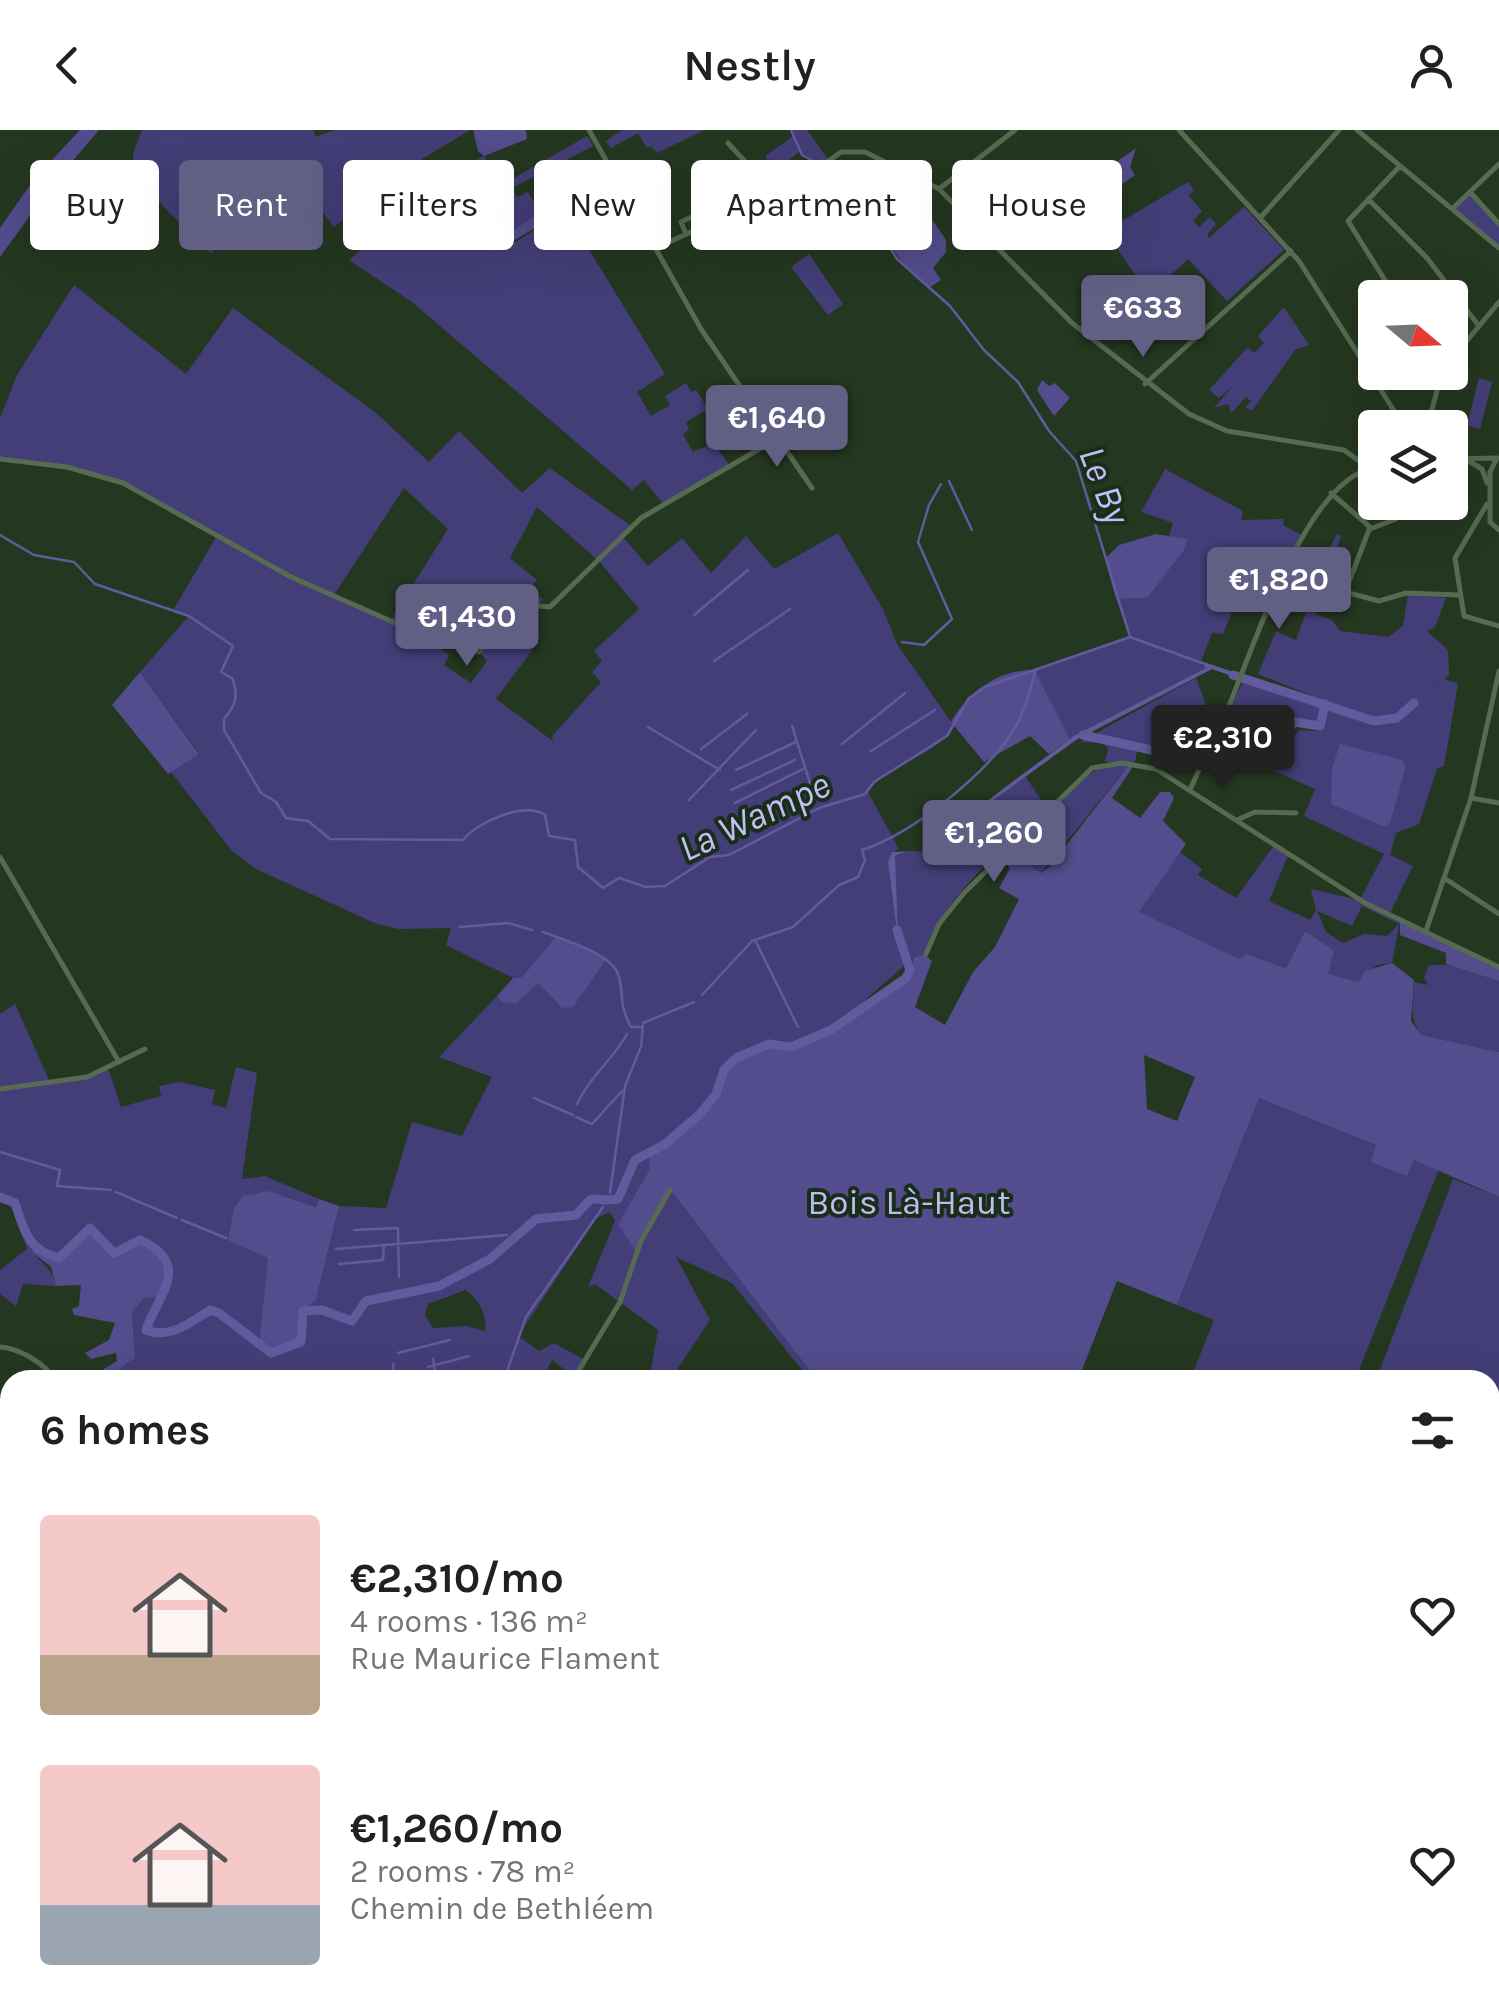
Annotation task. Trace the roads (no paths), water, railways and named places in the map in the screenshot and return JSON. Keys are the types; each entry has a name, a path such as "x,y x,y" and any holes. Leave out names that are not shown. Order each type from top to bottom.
{"street":[{"path":"588,130 605,160"},
{"path":"939,189 1015,130"},
{"path":"1180,130 1291,251 1393,410"},
{"path":"1260,218 1339,130"},
{"path":"1357,130 1499,248"},
{"path":"728,142 744,160"},
{"path":"831,160 848,150 882,160"},
{"path":"1452,209 1499,164"},
{"path":"1385,280 1348,221 1400,166"},
{"path":"932,185 1072,323 1146,384 1212,426 1344,450 1358,460"},
{"path":"1471,192 1499,224"},
{"path":"1368,198 1427,258 1480,326"},
{"path":"686,235 681,222 691,217"},
{"path":"671,242 691,233"},
{"path":"657,250 714,350 812,488"},
{"path":"1146,384 1291,251"},
{"path":"1468,340 1499,302"},
{"path":"0,460 68,468 123,483 291,577 416,632 455,641 478,653 518,604 550,608 630,526 768,443 773,431"},
{"path":"1493,460 1486,471 1485,520 1455,558 1462,613 1468,620 1499,626"},
{"path":"1468,461 1486,471"},
{"path":"1210,750 1306,528 1331,493 1358,475"},
{"path":"1331,493 1370,529"},
{"path":"1370,529 1396,520"},
{"path":"1485,520 1499,530"},
{"path":"1370,529 1348,587 1350,593 1379,601 1406,593 1460,595"},
{"path":"1426,931 1471,798 1499,671"},
{"path":"926,954 939,924 964,893 1068,791 1092,768 1122,763 1150,766 1239,819 1366,904 1499,968"},
{"path":"1190,790 1201,765"},
{"path":"1471,798 1499,803"},
{"path":"1239,819 1256,810 1296,813"},
{"path":"0,857 118,1062"},
{"path":"1444,878 1499,914"},
{"path":"0,1088 79,1079 145,1049"},
{"path":"579,1370 620,1302 642,1241 670,1190"},
{"path":"0,1347 14,1349 48,1370"}],"waterway":[{"name":"Le By","path":"791,130 802,155 811,160"},
{"name":"Le By","path":"891,250 950,306 984,350 1018,382 1049,431 1076,461 1130,637 1202,663"},
{"path":"949,481 972,530"},
{"path":"902,642 924,645 952,619 918,542 929,505 941,484"},
{"name":"La Wampe","path":"0,535 34,555 74,562 95,584 189,616 233,646 221,672 232,678 236,695 224,719 224,730 261,793 276,802 286,818 308,821 330,839 463,840 502,816 536,811 545,815 549,836 575,840 578,867 603,888 619,878 646,887 665,886 710,857 729,855 819,808 865,794 874,782 947,736 969,698 985,687 1130,637"},
{"path":"694,615 748,570"},
{"path":"714,661 790,609"},
{"path":"702,995 752,941 793,927 839,885 858,877 865,860 862,850 904,830 970,780 1017,724 1035,672"},
{"path":"1233,675 1374,721 1397,718 1414,703"},
{"path":"842,744 905,693"},
{"path":"1248,754 1260,759 1269,756 1294,722 1320,726 1325,704"},
{"path":"871,751 935,710"},
{"path":"701,749 747,714"},
{"path":"792,726 815,799"},
{"path":"648,727 720,770"},
{"path":"689,800 756,730"},
{"path":"1083,735 1179,756"},
{"path":"736,770 796,742"},
{"path":"731,790 795,760"},
{"path":"735,803 805,768"},
{"path":"460,927 508,923 532,930"},
{"path":"0,1197 15,1203 29,1238 49,1255 59,1258 90,1228 114,1253 140,1240 156,1249 169,1270 146,1330 171,1331 210,1310 271,1353 301,1342 303,1311 322,1310 352,1321 366,1301 439,1286 490,1259 536,1219 576,1215 591,1199 618,1199 635,1160 664,1145 700,1114 716,1094 724,1070 736,1058 769,1044 791,1047 831,1030 906,978 910,970 897,930"},
{"path":"543,932 585,948 613,966 631,1027 642,1027"},
{"path":"755,940 798,1027"},
{"path":"641,1047 643,1023 694,1002"},
{"path":"577,1104 627,1034"},
{"path":"610,1193 625,1086 640,1049"},
{"path":"576,1117 592,1124 622,1091"},
{"path":"534,1098 573,1115"},
{"path":"0,1152 60,1170 57,1186 111,1190"},
{"path":"116,1192 177,1218"},
{"path":"507,1370 526,1317 603,1207"},
{"path":"182,1220 226,1238"},
{"path":"354,1230 398,1228 399,1277"},
{"path":"336,1249 507,1235"},
{"path":"339,1264 383,1260 384,1246"},
{"path":"398,1353 450,1340"},
{"path":"428,1367 469,1356"},
{"path":"433,1359 435,1370"},
{"path":"393,1364 393,1370"}],"park label":[{"name":"Bois Là-Haut","path":"909,1202"}]}
